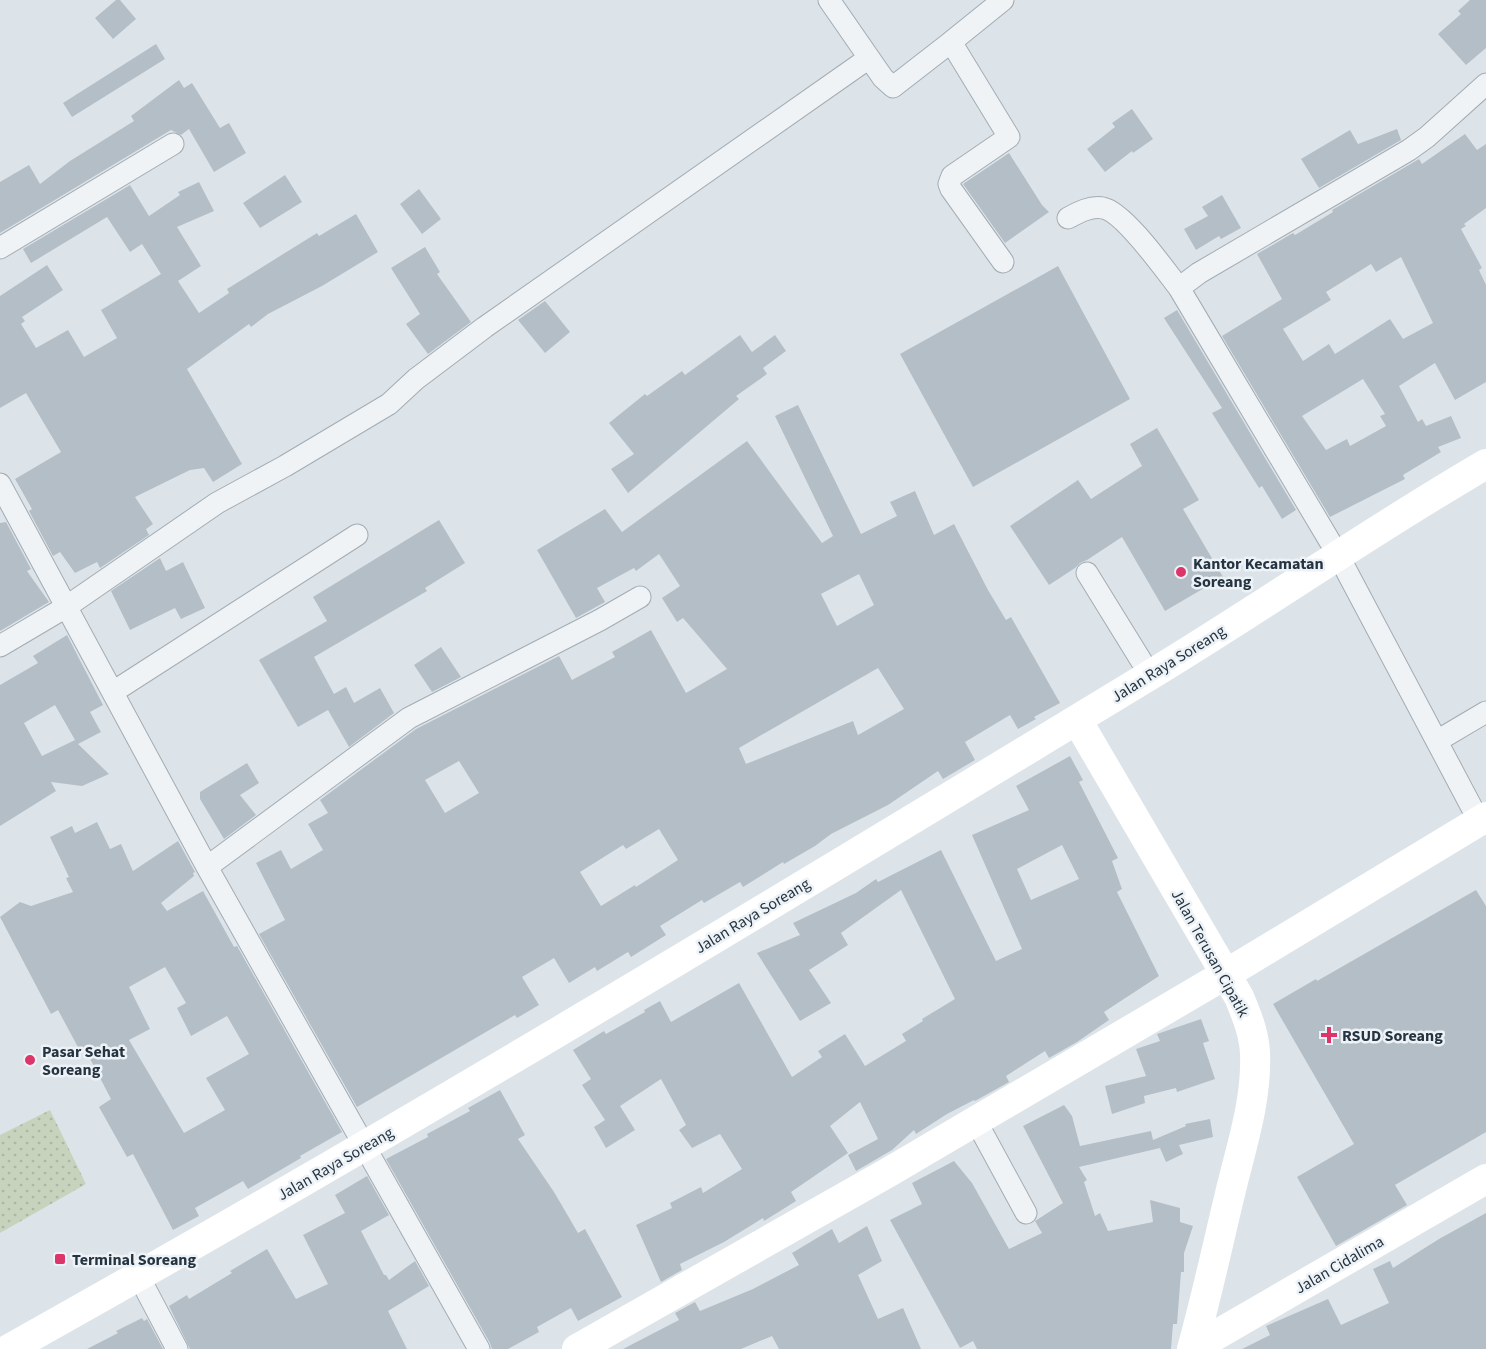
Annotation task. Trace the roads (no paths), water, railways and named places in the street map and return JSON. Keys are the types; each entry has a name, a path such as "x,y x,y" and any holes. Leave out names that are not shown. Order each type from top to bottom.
{"main road":[{"name":"Jalan Raya Soreang","path":"9,1349 366,1146 1077,720 1422,501 1486,464"},
{"name":"Jalan Terusan Cipatik","path":"1077,720 1226,974 1239,997 1252,1029 1255,1054 1253,1094 1206,1301 1192,1349"},
{"path":"577,1349 976,1121 1483,819"},
{"name":"Jalan Cidalima","path":"1192,1349 1486,1179"}],"street":[{"path":"829,0 869,58 889,85 893,87 1003,0"},
{"path":"951,42 1009,137 952,176 949,184 1003,262"},
{"path":"0,646 66,607 217,503 285,466 389,404 424,373 485,327 869,58"},
{"path":"1179,288 1199,273 1409,150 1427,137 1486,84"},
{"path":"0,248 173,144"},
{"path":"1068,218 1084,209 1103,208 1114,212 1148,248 1179,288 1338,555 1437,741 1483,819"},
{"path":"0,484 207,867 479,1349"},
{"path":"112,692 357,535"},
{"path":"1087,573 1150,675"},
{"path":"207,867 409,718 600,620 640,597"},
{"path":"1437,741 1486,712"},
{"path":"976,1121 1026,1213"},
{"path":"138,1275 177,1349"}],"place":[{"name":"Kantor Kecamatan Soreang","path":"1181,572"},
{"name":"RSUD Soreang","path":"1329,1035"},
{"name":"Pasar Sehat Soreang","path":"30,1060"},
{"name":"Terminal Soreang","path":"60,1259"}]}
